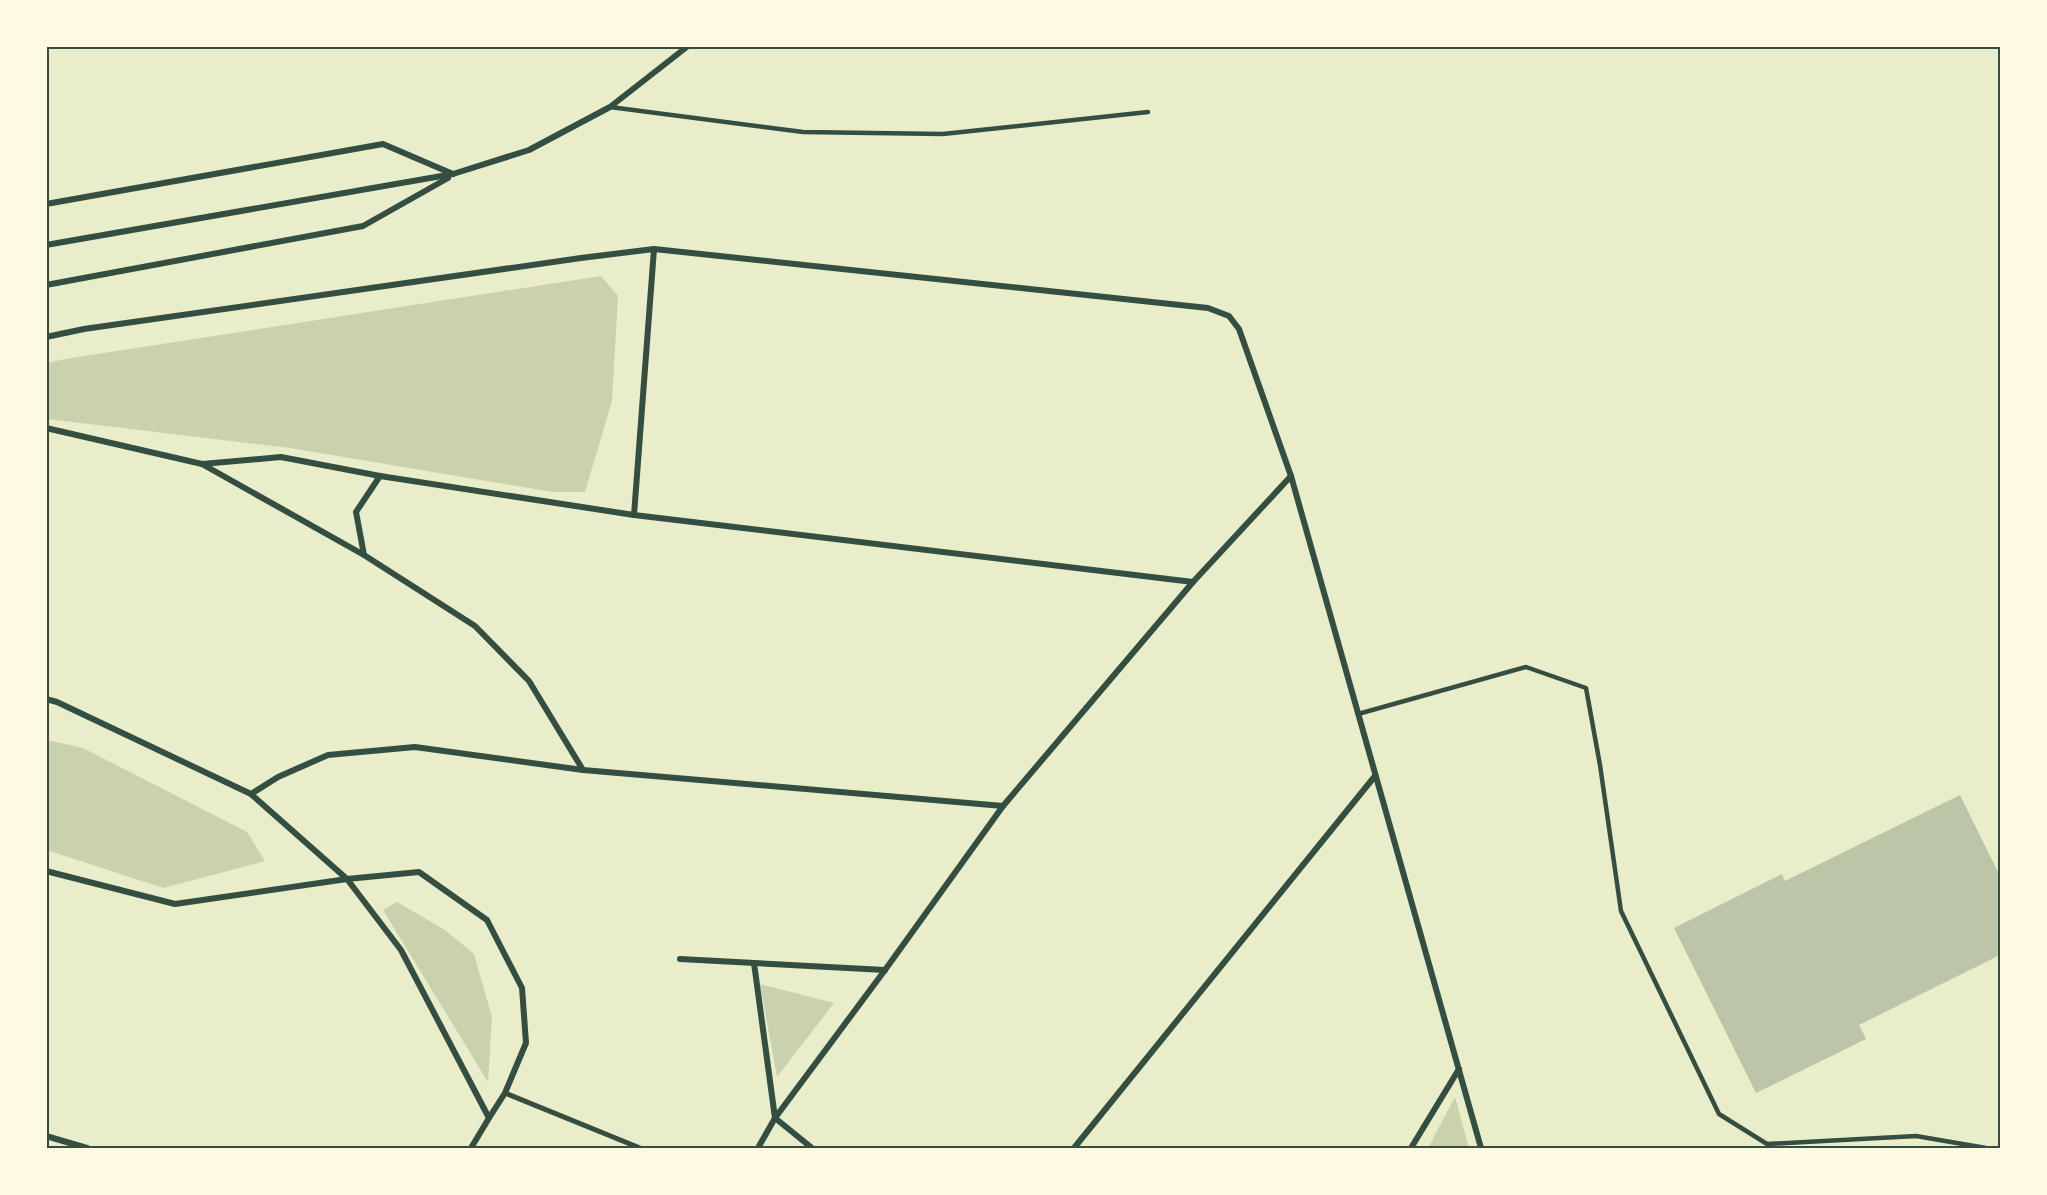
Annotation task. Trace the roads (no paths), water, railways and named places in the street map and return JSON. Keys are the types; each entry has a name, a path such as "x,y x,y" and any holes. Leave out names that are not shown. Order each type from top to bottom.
{"street":[{"path":"46,245 453,174 530,150 610,107 688,46"},
{"path":"46,204 383,144 453,174"},
{"path":"46,285 363,226 453,174"},
{"path":"46,337 96,327 654,249 1208,308 1229,316 1239,329 1291,476 1481,1149"},
{"path":"634,515 654,249"},
{"path":"46,428 202,464 364,555 475,626 529,681 583,770"},
{"path":"202,464 281,457 380,476 634,515 1192,582"},
{"path":"364,555 356,512 380,476"},
{"path":"758,1149 775,1118 1003,806 1192,582 1291,476"},
{"path":"46,699 57,702 251,794 347,879 401,950 489,1118"},
{"path":"251,794 278,777 328,754 415,747 583,770 1003,806"},
{"path":"1074,1149 1375,776"},
{"path":"46,871 175,904 347,879 419,872 487,920 522,988 526,1044 505,1093 471,1149"},
{"path":"680,960 885,970"},
{"path":"754,963 775,1118 812,1149"},
{"path":"1411,1149 1459,1069"},
{"path":"505,1093 640,1149"},
{"path":"46,1136 87,1149"}],"lane":[{"path":"610,107 803,132 943,134 1148,112"},
{"path":"1358,714 1526,667 1586,688 1600,765 1621,911 1719,1114 1767,1144 1916,1136 1986,1149"}]}
